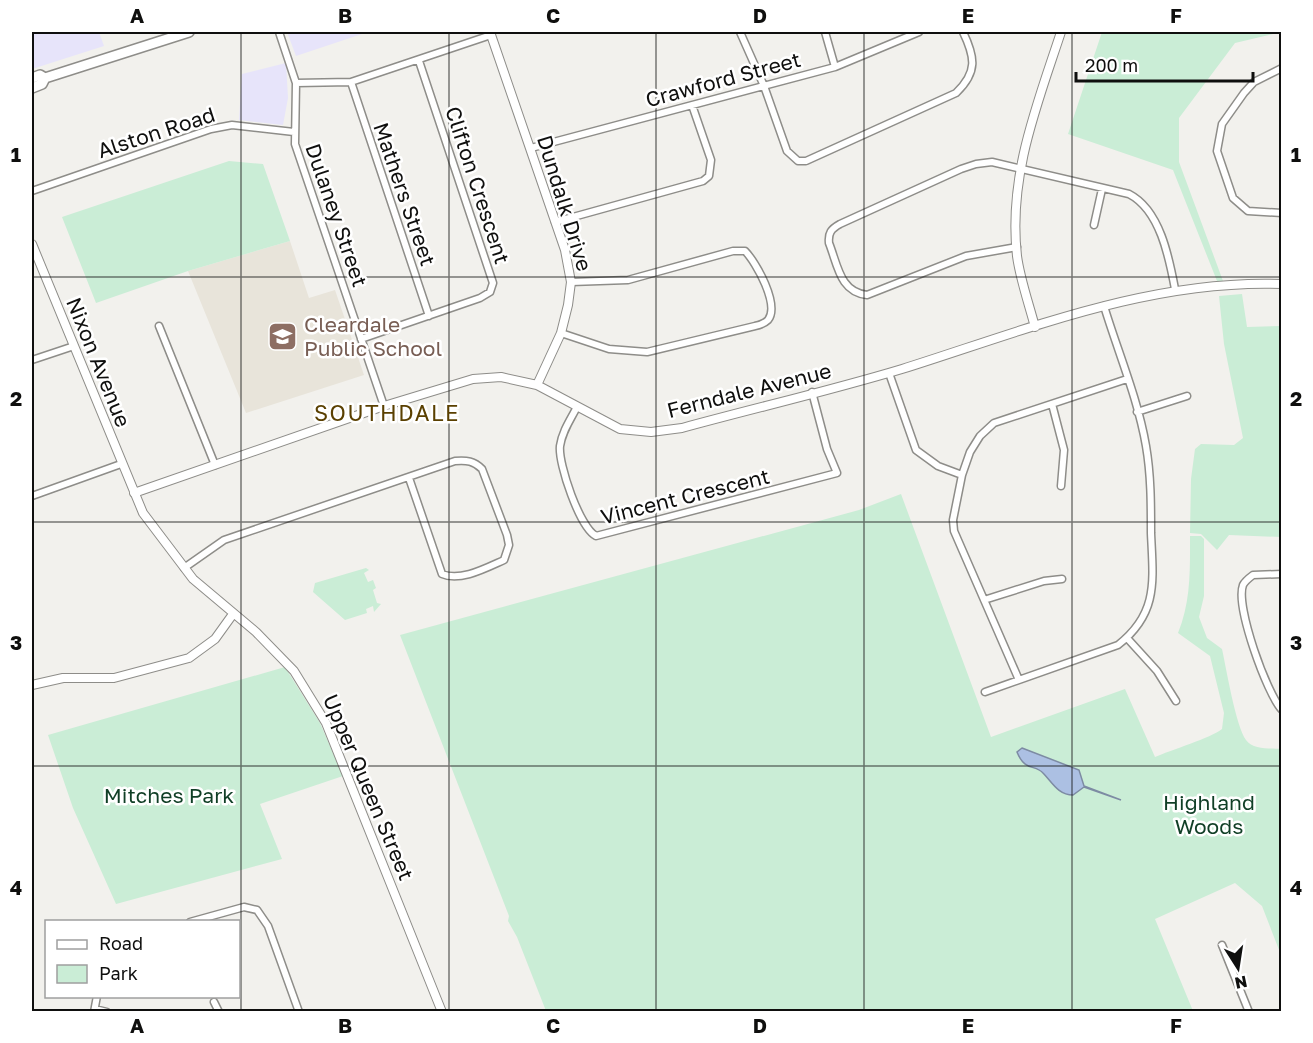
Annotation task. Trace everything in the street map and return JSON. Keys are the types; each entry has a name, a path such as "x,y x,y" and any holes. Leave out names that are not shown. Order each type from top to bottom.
{"main road":[{"path":"32,88 42,84 45,78 189,32"},
{"path":"32,78 40,75 45,78"}],"street":[{"name":"Dulaney Street","path":"279,32 296,83 295,144 384,406"},
{"path":"740,32 764,86 787,151 798,161 806,161 956,93 968,82 973,66 972,51 963,32"},
{"path":"825,32 835,67"},
{"name":"Crawford Street","path":"531,148 835,67 919,32"},
{"path":"1035,327 1017,247 1015,210 1019,168 1028,130 1061,32"},
{"path":"296,83 351,82 419,61 491,33"},
{"name":"Dundalk Drive","path":"491,33 555,222 571,282 561,333 537,385"},
{"name":"Clifton Crescent","path":"362,339 480,298 490,292 493,283 491,270 419,61"},
{"path":"1281,68 1267,73 1244,93 1222,124 1217,151 1233,198 1248,211 1281,213"},
{"name":"Mathers Street","path":"351,82 429,316"},
{"path":"555,222 703,181 709,176 711,160 692,105"},
{"name":"Alston Road","path":"32,191 211,129 232,125 294,132"},
{"path":"1017,247 956,259 867,295 854,294 846,288 828,235 840,224 976,164 992,162 1129,194 1140,200 1149,211 1170,263 1175,290"},
{"path":"1094,225 1102,189"},
{"name":"Nixon Avenue","path":"32,244 134,493"},
{"path":"561,333 609,349 647,352 756,326 767,321 772,312 771,300 752,259 745,251 733,251 628,280 571,282"},
{"name":"Ferndale Avenue","path":"134,493 384,406 473,379 501,377 537,385 620,429 651,432 682,428 889,373 1104,306 1175,290 1255,283 1281,284"},
{"path":"985,692 1098,653 1126,638 1133,633 1152,597 1150,470 1137,412 1104,306"},
{"path":"159,326 215,465"},
{"path":"32,360 74,346"},
{"path":"889,373 916,450 938,466 962,475"},
{"path":"1018,680 954,531 955,502 970,452 980,436 994,423 1127,380"},
{"name":"Vincent Crescent","path":"577,407 562,436 560,462 585,527 596,536 837,473 827,449 812,392"},
{"path":"1137,412 1187,396"},
{"path":"1053,404 1064,450 1061,486"},
{"path":"184,568 224,540 455,461 476,463 482,469 507,535 509,545 504,560 460,577 450,578 442,574 409,478"},
{"path":"32,496 121,464"},
{"name":"Upper Queen Street","path":"134,493 155,532 184,568 233,614 256,632 294,671 326,723 442,1011"},
{"path":"1281,574 1253,575 1243,586 1241,600 1244,620 1274,698 1281,710"},
{"path":"984,600 1044,581 1062,579"},
{"path":"32,685 63,678 114,678 189,658 215,639 233,614"},
{"path":"1126,638 1157,671 1176,701"},
{"path":"194,920 244,907 257,910 268,926 299,1011"},
{"path":"1222,945 1250,1011"},
{"path":"214,1002 219,1011"},
{"path":"94,1010 107,1011"}],"shaded area":[{"path":"32,32 99,32 104,46 32,69"},
{"path":"287,32 368,32 296,56"},
{"path":"286,63 288,98 283,125 239,120 242,74"},
{"name":"Cleardale Public School","path":"290,241 309,298 335,290 364,375 246,413 188,271"}],"green space":[{"path":"1102,32 1281,32 1235,43 1179,118 1179,162 1223,281 1217,281 1173,170 1068,134"},
{"path":"229,161 263,164 290,241 188,271 96,303 62,217"},
{"path":"1242,294 1247,327 1281,326 1281,537 1229,535 1217,550 1201,534 1190,533 1191,479 1195,449 1201,444 1234,445 1243,438 1224,344 1219,296"},
{"name":"Highland Woods","path":"901,494 991,737 1125,689 1155,757 1222,729 1224,713 1210,656 1178,633 1188,597 1190,536 1201,536 1204,539 1204,596 1199,617 1207,638 1222,649 1235,710 1246,740 1258,747 1281,749 1281,955 1262,906 1235,883 1155,919 1193,1011 546,1011 517,937 508,921 509,916 400,635 859,510"},
{"path":"366,568 369,570 364,573 368,582 373,580 377,603 381,604 374,612 373,606 366,609 367,613 345,620 313,592 315,583"},
{"name":"Mitches Park","path":"285,667 320,723 343,776 260,804 282,859 116,904 73,808 48,735"}],"water":[{"path":"1022,748 1079,770 1084,786 1121,800 1084,787 1073,795 1063,793 1040,770 1023,762 1017,752"}],"place":[{"name":"Cleardale Public School","path":"283,336"}],"district":[{"name":"SOUTHDALE","path":"387,412"}]}
